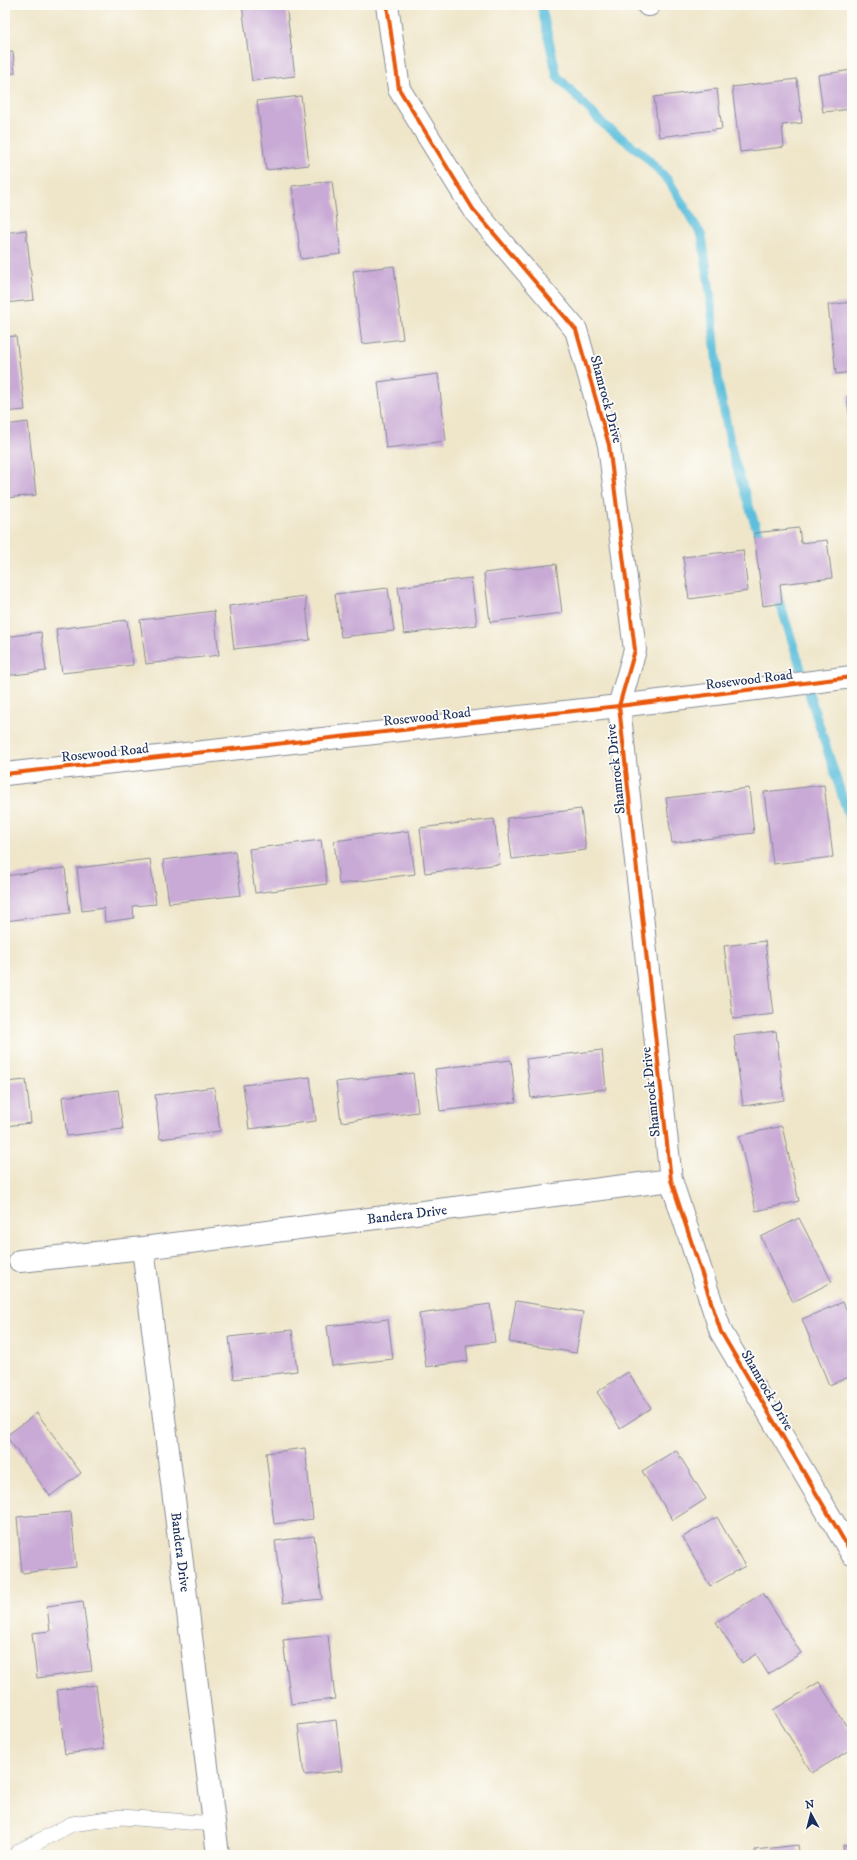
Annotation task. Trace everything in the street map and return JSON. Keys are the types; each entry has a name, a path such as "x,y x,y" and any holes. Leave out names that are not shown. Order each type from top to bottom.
{"street":[{"name":"Shamrock Drive","path":"387,5 400,89 473,209 576,330 609,445 635,650 619,706 670,1180 721,1332 852,1554"},
{"name":"Rosewood Road","path":"5,774 619,706 852,677"},
{"name":"Bandera Drive","path":"20,1261 143,1248 670,1180"},
{"name":"Bandera Drive","path":"143,1248 218,1855"}],"lane":[{"path":"16,1855 18,1852 72,1824 122,1817 214,1824"}],"building":[{"path":"242,5 286,5 295,76 252,81"},
{"path":"13,52 15,73 5,74 5,53"},
{"path":"852,70 852,109 823,112 818,75"},
{"path":"797,79 802,123 782,125 784,147 740,152 732,87"},
{"path":"717,89 722,129 659,137 654,97"},
{"path":"301,96 309,165 266,170 257,101"},
{"path":"332,181 341,254 301,259 292,186"},
{"path":"26,230 34,300 5,303 5,233"},
{"path":"394,266 403,339 362,344 353,271"},
{"path":"852,302 852,372 836,374 828,305"},
{"path":"16,336 25,410 5,412 5,337"},
{"path":"438,374 446,441 386,448 378,382"},
{"path":"852,395 852,432 851,432 847,396"},
{"path":"28,422 36,495 5,498 5,425"},
{"path":"799,528 801,543 827,540 832,578 780,584 782,603 763,606 754,533"},
{"path":"743,550 748,591 689,599 683,557"},
{"path":"556,564 562,613 490,622 484,573"},
{"path":"471,578 477,625 404,634 398,587"},
{"path":"388,588 394,631 341,637 335,594"},
{"path":"305,596 310,640 234,649 229,606"},
{"path":"214,611 219,655 146,664 140,620"},
{"path":"127,620 133,665 62,673 56,629"},
{"path":"41,632 46,671 5,676 5,637"},
{"path":"824,785 833,857 773,864 764,792"},
{"path":"749,788 754,833 672,843 666,798"},
{"path":"581,809 586,850 512,859 507,818"},
{"path":"494,819 500,864 425,873 420,828"},
{"path":"409,831 415,874 339,884 334,841"},
{"path":"321,840 327,884 255,893 249,849"},
{"path":"235,851 241,895 169,903 163,860"},
{"path":"150,859 156,904 133,906 134,918 105,922 104,908 82,911 77,868"},
{"path":"65,868 70,913 5,921 5,876"},
{"path":"765,941 774,1014 733,1019 724,946"},
{"path":"776,1031 784,1100 743,1106 734,1036"},
{"path":"602,1050 606,1089 531,1098 526,1059"},
{"path":"511,1060 516,1102 440,1111 435,1069"},
{"path":"413,1073 418,1112 341,1122 336,1082"},
{"path":"310,1077 316,1121 249,1129 243,1085"},
{"path":"26,1080 31,1123 5,1126 5,1082"},
{"path":"214,1087 220,1131 160,1139 155,1095"},
{"path":"118,1090 123,1129 67,1136 62,1097"},
{"path":"782,1126 799,1201 756,1211 739,1136"},
{"path":"799,1218 832,1282 793,1302 761,1237"},
{"path":"516,1301 583,1312 576,1353 509,1342"},
{"path":"843,1302 852,1324 852,1376 829,1385 802,1319"},
{"path":"490,1304 495,1342 466,1345 468,1361 426,1367 419,1314"},
{"path":"388,1319 393,1359 332,1366 327,1326"},
{"path":"292,1330 297,1371 234,1379 229,1337"},
{"path":"628,1372 651,1408 620,1428 597,1392"},
{"path":"37,1413 81,1473 50,1496 6,1436"},
{"path":"305,1448 313,1519 274,1524 266,1453"},
{"path":"676,1450 706,1499 673,1520 642,1471"},
{"path":"71,1512 76,1567 22,1573 17,1517"},
{"path":"717,1517 745,1566 710,1586 683,1537"},
{"path":"314,1536 322,1599 283,1603 275,1541"},
{"path":"763,1593 801,1653 768,1674 756,1654 742,1663 716,1622"},
{"path":"83,1601 92,1671 37,1678 32,1633 50,1631 47,1606"},
{"path":"328,1635 335,1699 291,1704 283,1640"},
{"path":"819,1682 852,1735 852,1749 812,1773 773,1710"},
{"path":"96,1685 104,1749 65,1754 57,1690"},
{"path":"336,1720 342,1771 304,1775 298,1725"},
{"path":"852,1844 852,1855 844,1855 843,1845"},
{"path":"798,1845 799,1855 755,1855 755,1850"}],"waterway":[{"path":"541,5 557,76 602,123 642,153 669,181 702,236 710,293 719,387 733,456 761,543"},
{"path":"776,591 852,827"}],"cycle path":[{"path":"387,5 399,89 473,209 576,330 609,445 635,650 619,706 671,1180 721,1332 852,1554"},
{"path":"5,774 619,706 852,677"}]}
